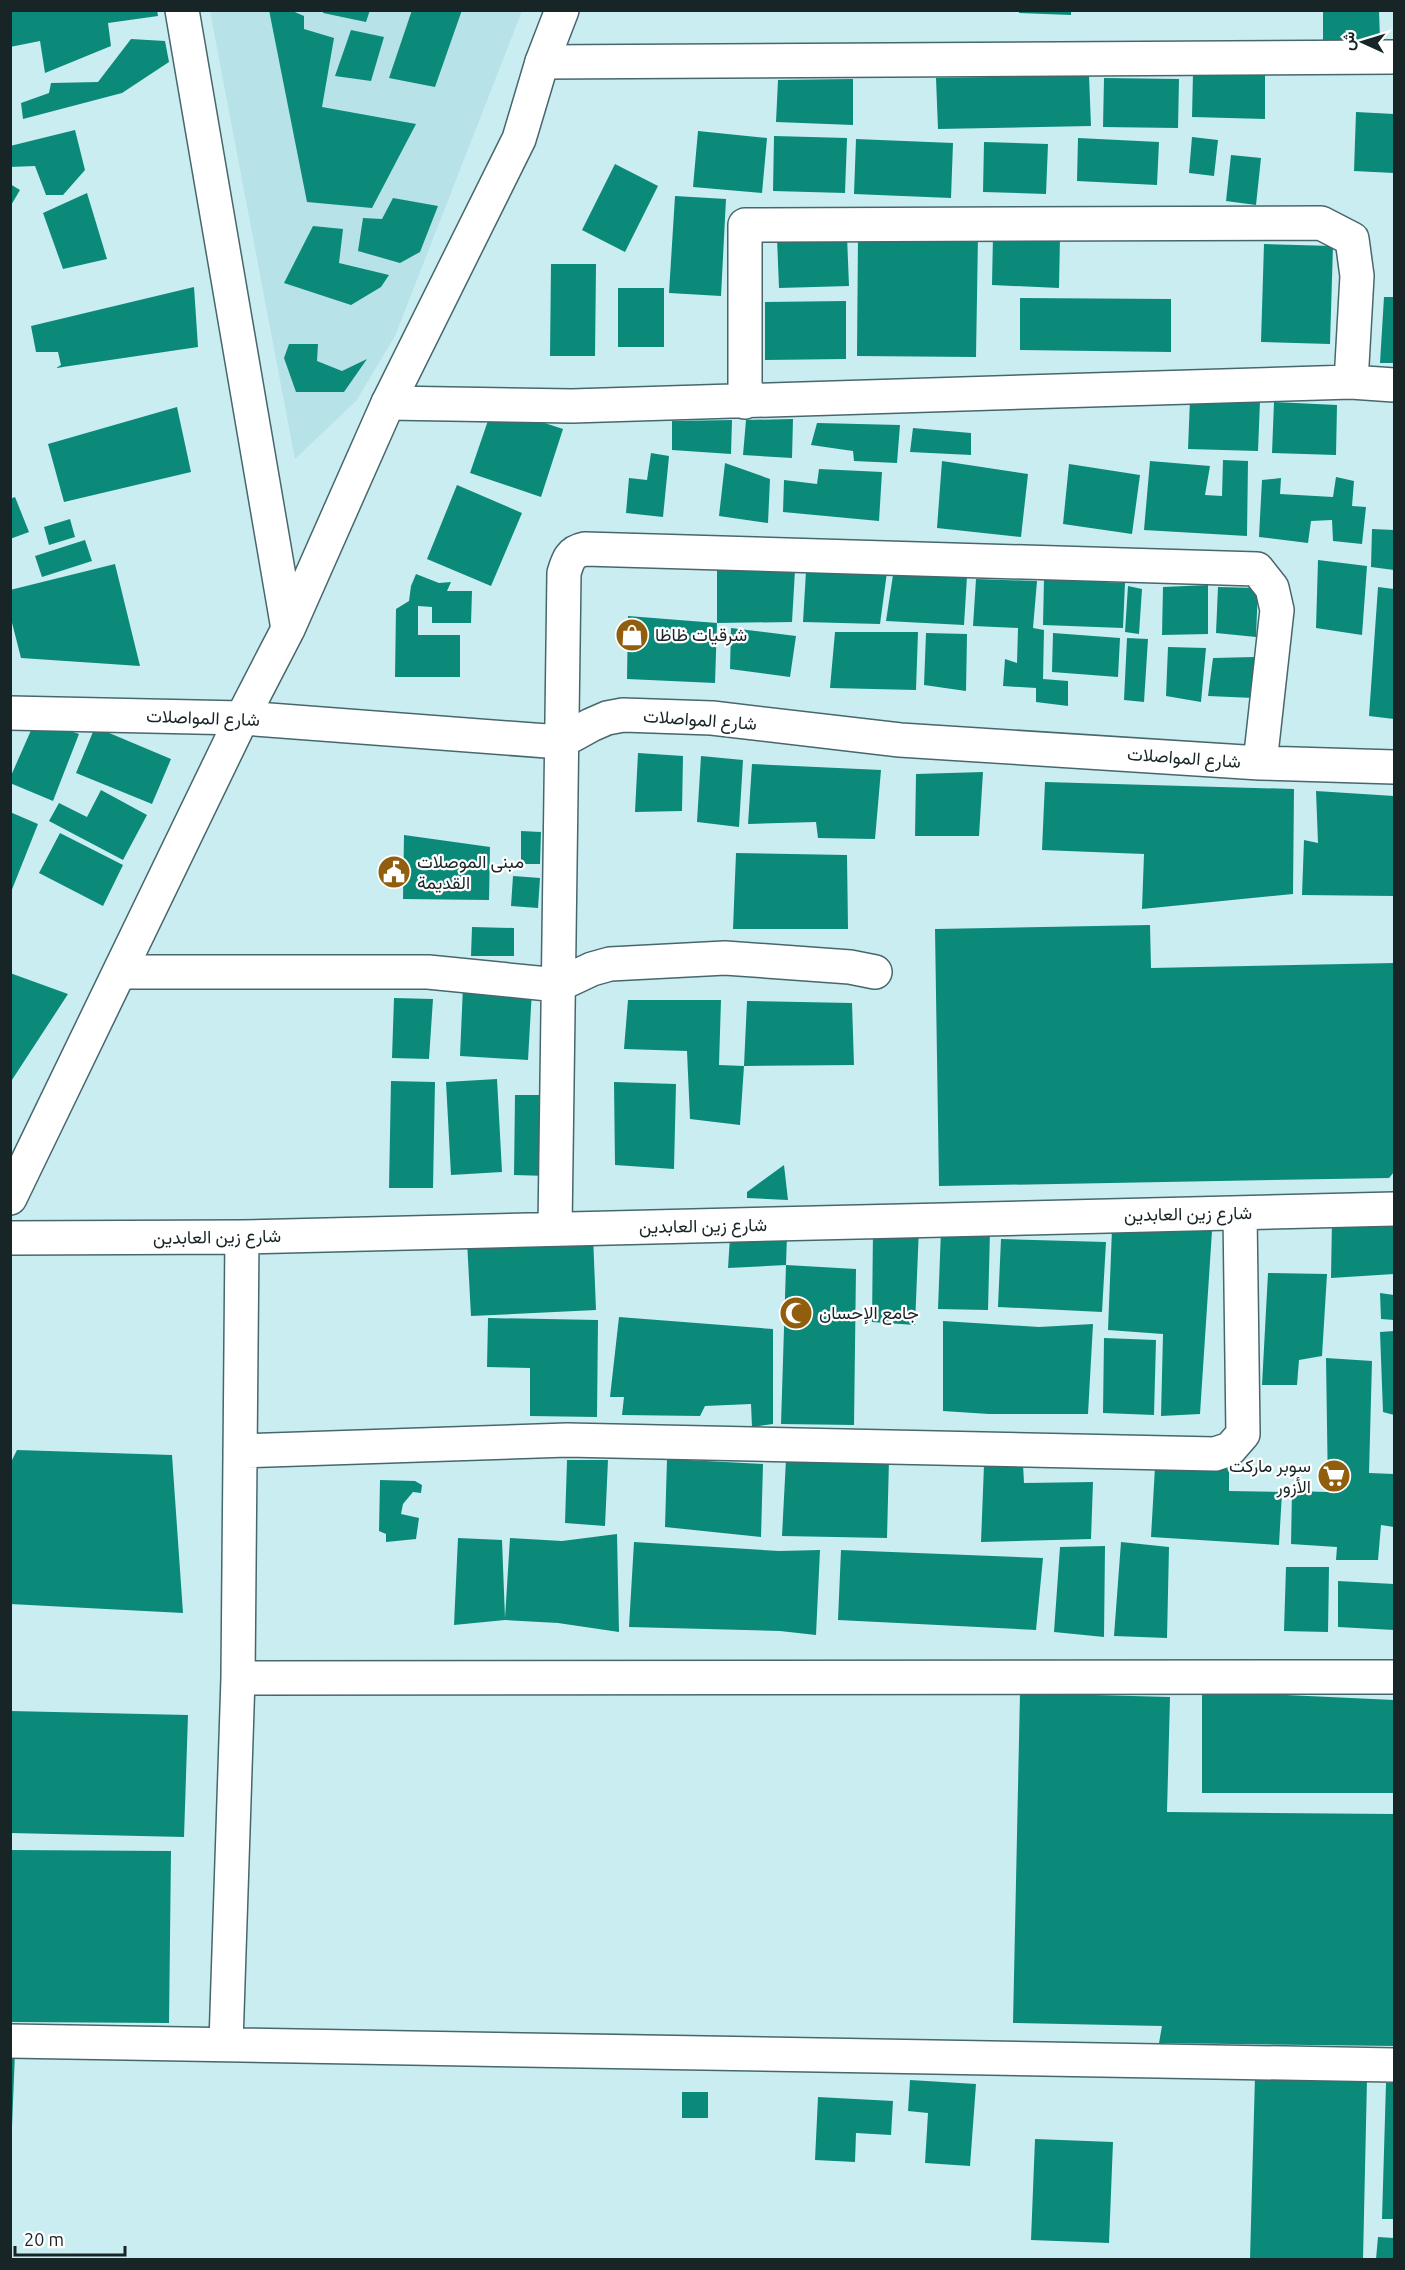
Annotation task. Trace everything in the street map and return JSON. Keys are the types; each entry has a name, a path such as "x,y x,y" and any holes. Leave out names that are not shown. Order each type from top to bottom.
{"street":[{"path":"182,10 288,629"},
{"path":"10,1198 242,718 288,629 388,403 519,140 542,62 562,10"},
{"path":"542,62 1395,57"},
{"path":"745,402 745,225 1322,223 1352,239 1357,276 1351,382"},
{"path":"388,403 572,406 1351,382 1395,385"},
{"path":"555,1229 564,573 568,558 576,551 1257,569 1272,588 1277,610 1260,763"},
{"name":"شارع المواصلات","path":"10,713 242,718 560,742 607,718 635,715 712,718 900,740 1260,763 1395,767"},
{"path":"121,972 428,972 558,985 592,969 610,964 725,958 850,967 875,972"},
{"name":"شارع زين العابدين","path":"10,1238 242,1237 1395,1209"},
{"path":"240,1452 567,1440 1215,1454 1230,1449 1244,1434 1240,1213"},
{"path":"226,2043 238,1678 242,1237"},
{"path":"238,1678 1395,1677"},
{"path":"10,2041 1395,2065"}],"shaded area":[{"path":"210,11 522,11 395,336 356,401 295,459"}],"building":[{"path":"10,10 157,10 158,16 108,23 111,46 45,73 40,41 10,47"},
{"path":"269,10 290,10 304,16 304,29 334,38 322,107 416,124 372,208 307,202"},
{"path":"324,10 370,10 366,22 323,13"},
{"path":"412,10 462,10 435,87 389,78"},
{"path":"1019,10 1071,10 1071,15 1019,13"},
{"path":"1323,10 1379,10 1380,40 1323,41"},
{"path":"351,30 384,37 371,81 335,76"},
{"path":"131,39 165,41 169,62 122,93 23,119 21,103 49,93 51,83 98,82"},
{"path":"1193,73 1265,75 1265,119 1192,117"},
{"path":"1089,75 1091,126 938,129 936,78"},
{"path":"1104,78 1179,79 1178,128 1103,127"},
{"path":"853,79 853,125 776,122 778,80"},
{"path":"1356,112 1394,114 1394,173 1354,171"},
{"path":"75,130 85,170 63,195 46,195 35,166 10,167 10,146"},
{"path":"698,131 767,138 762,193 693,187"},
{"path":"774,136 847,138 845,193 773,191"},
{"path":"1192,137 1218,140 1214,176 1189,173"},
{"path":"1078,138 1159,142 1157,185 1077,181"},
{"path":"856,139 953,143 951,198 854,194"},
{"path":"984,142 1048,144 1046,194 983,192"},
{"path":"1231,155 1261,158 1256,205 1226,201"},
{"path":"615,164 658,186 625,252 582,230"},
{"path":"10,184 20,190 10,207"},
{"path":"87,193 107,259 63,269 43,213"},
{"path":"675,196 726,199 721,296 669,293"},
{"path":"393,198 438,206 420,252 400,263 358,251 363,218 382,219"},
{"path":"313,226 343,229 339,263 389,275 381,287 351,305 284,283"},
{"path":"858,234 978,236 976,357 857,356"},
{"path":"993,235 1060,237 1059,288 992,285"},
{"path":"847,236 849,286 779,288 777,238"},
{"path":"1264,244 1333,246 1330,344 1261,342"},
{"path":"551,264 596,264 595,356 550,356"},
{"path":"194,287 198,347 56,368 61,365 58,352 36,352 31,326"},
{"path":"618,288 664,288 664,347 618,347"},
{"path":"1384,297 1394,297 1394,363 1380,363"},
{"path":"1020,298 1171,299 1171,352 1020,350"},
{"path":"846,301 846,359 765,360 765,302"},
{"path":"289,344 318,344 317,361 342,371 367,359 344,392 296,392 284,358"},
{"path":"1190,399 1260,401 1258,451 1188,449"},
{"path":"1274,402 1337,405 1336,455 1272,453"},
{"path":"493,406 563,429 541,497 470,473"},
{"path":"177,407 191,472 64,502 48,444"},
{"path":"793,419 792,458 743,455 746,420"},
{"path":"732,420 731,454 672,450 672,421"},
{"path":"817,423 900,425 897,463 854,461 853,451 811,445"},
{"path":"913,428 971,433 971,455 910,452"},
{"path":"651,453 669,456 663,517 626,513 629,478 647,480"},
{"path":"1223,460 1248,461 1247,536 1144,530 1150,461 1210,466 1205,495 1222,496"},
{"path":"942,461 1028,474 1021,537 937,528"},
{"path":"725,463 770,479 768,523 719,516"},
{"path":"1069,464 1140,475 1132,534 1063,524"},
{"path":"819,469 882,472 879,521 783,512 784,480 817,484"},
{"path":"1336,477 1354,481 1352,506 1366,507 1362,544 1333,541 1332,520 1311,521 1308,543 1259,537 1262,480 1281,478 1280,494 1333,497"},
{"path":"457,485 522,513 491,586 427,559"},
{"path":"15,497 29,532 10,539 10,499"},
{"path":"70,519 75,537 49,545 44,527"},
{"path":"1372,529 1394,530 1394,570 1371,567"},
{"path":"85,540 92,561 42,577 35,556"},
{"path":"1318,560 1367,566 1362,635 1316,628"},
{"path":"115,564 140,666 21,658 10,615 10,590"},
{"path":"717,569 795,570 792,622 717,623"},
{"path":"806,571 887,572 880,624 803,622"},
{"path":"416,574 439,583 451,582 447,591 472,591 471,623 432,623 432,607 418,606 418,635 460,635 460,677 395,677 396,609 409,601 411,586"},
{"path":"893,575 967,576 964,625 886,621"},
{"path":"976,579 1037,581 1033,628 1044,630 1043,679 1068,681 1068,706 1036,702 1036,688 1003,686 1005,659 1017,663 1018,628 973,626"},
{"path":"1044,579 1125,583 1123,628 1043,625"},
{"path":"1208,585 1208,634 1162,635 1163,587"},
{"path":"1128,586 1142,589 1139,634 1125,632"},
{"path":"1218,587 1258,588 1256,637 1216,633"},
{"path":"1378,587 1394,589 1394,719 1369,716"},
{"path":"628,616 717,623 715,683 627,679"},
{"path":"731,628 796,636 790,677 730,669"},
{"path":"835,632 918,632 916,690 830,688"},
{"path":"926,633 967,634 966,691 924,685"},
{"path":"1053,633 1120,638 1118,677 1052,672"},
{"path":"1127,638 1148,639 1144,702 1124,700"},
{"path":"1168,647 1206,648 1201,702 1166,696"},
{"path":"1255,657 1254,698 1208,696 1213,658"},
{"path":"36,719 79,734 53,801 10,783 10,778"},
{"path":"95,727 171,759 152,804 76,773"},
{"path":"638,753 683,756 682,811 635,812"},
{"path":"701,756 743,760 739,827 697,822"},
{"path":"752,764 881,770 875,839 818,838 816,822 748,824"},
{"path":"983,772 979,836 915,836 916,774"},
{"path":"1045,782 1294,789 1293,894 1142,909 1144,854 1042,850"},
{"path":"101,790 147,815 123,860 49,821 59,803 87,817"},
{"path":"1316,791 1394,796 1394,896 1302,895 1304,840 1318,843"},
{"path":"10,812 38,824 11,892 10,892"},
{"path":"521,831 541,832 540,864 521,864"},
{"path":"60,833 123,865 103,906 39,873"},
{"path":"404,835 490,847 489,900 403,899"},
{"path":"736,853 847,855 848,929 733,929"},
{"path":"513,876 540,878 538,908 511,906"},
{"path":"1150,925 1151,968 1394,963 1394,1172 1389,1178 939,1186 935,929"},
{"path":"472,927 514,928 514,956 471,956"},
{"path":"10,973 68,994 10,1083"},
{"path":"463,986 532,990 528,1060 460,1056"},
{"path":"394,998 433,999 429,1059 392,1058"},
{"path":"628,1000 721,1000 719,1065 744,1066 740,1125 690,1119 687,1051 624,1049"},
{"path":"747,1001 852,1003 854,1065 744,1066"},
{"path":"497,1079 502,1172 451,1175 446,1082"},
{"path":"391,1081 435,1082 433,1188 389,1188"},
{"path":"614,1082 676,1084 674,1169 615,1165"},
{"path":"515,1095 548,1095 548,1176 514,1175"},
{"path":"784,1165 788,1200 747,1198 747,1192"},
{"path":"1394,1215 1394,1274 1331,1278 1332,1219"},
{"path":"919,1227 915,1325 872,1322 873,1230"},
{"path":"1112,1229 1212,1231 1200,1414 1161,1416 1163,1334 1108,1330"},
{"path":"941,1230 990,1231 988,1310 938,1309"},
{"path":"593,1235 596,1310 471,1316 467,1241"},
{"path":"787,1235 786,1265 728,1268 730,1237"},
{"path":"1001,1239 1106,1242 1102,1312 998,1307"},
{"path":"786,1265 856,1269 854,1425 781,1424"},
{"path":"1268,1273 1327,1274 1322,1356 1299,1360 1297,1385 1262,1385"},
{"path":"1380,1293 1394,1295 1394,1320 1381,1319"},
{"path":"619,1317 773,1329 773,1424 752,1427 751,1404 705,1406 700,1416 622,1415 624,1397 610,1397"},
{"path":"488,1318 598,1320 597,1417 530,1416 530,1368 487,1367"},
{"path":"943,1321 1039,1327 1093,1324 1088,1414 989,1414 943,1411"},
{"path":"1394,1331 1394,1415 1383,1412 1380,1332"},
{"path":"1104,1338 1156,1340 1154,1415 1103,1413"},
{"path":"1326,1358 1372,1361 1369,1473 1394,1474 1394,1527 1381,1525 1378,1560 1336,1560 1337,1547 1291,1544 1292,1491 1328,1492"},
{"path":"17,1450 172,1455 183,1613 10,1604 10,1464"},
{"path":"667,1459 763,1464 761,1537 665,1527"},
{"path":"786,1459 889,1460 887,1538 782,1536"},
{"path":"567,1460 608,1460 605,1526 565,1523"},
{"path":"1023,1464 1024,1483 1093,1482 1091,1539 981,1542 984,1465"},
{"path":"1155,1467 1229,1469 1229,1491 1282,1492 1279,1545 1151,1537"},
{"path":"380,1480 415,1481 422,1485 421,1493 413,1492 403,1504 401,1514 419,1518 416,1539 386,1542 386,1534 379,1531"},
{"path":"617,1534 619,1632 558,1623 505,1620 454,1625 458,1538 502,1540 505,1618 510,1538 562,1541"},
{"path":"634,1542 779,1551 820,1550 816,1635 780,1631 629,1627"},
{"path":"1121,1542 1169,1547 1167,1638 1114,1636"},
{"path":"1105,1546 1104,1637 1054,1632 1060,1547"},
{"path":"841,1550 1043,1558 1036,1630 838,1620"},
{"path":"1286,1567 1329,1567 1328,1632 1284,1631"},
{"path":"1338,1581 1394,1584 1394,1630 1338,1627"},
{"path":"1202,1691 1394,1700 1394,1793 1202,1793"},
{"path":"1020,1693 1170,1697 1167,1812 1394,1814 1394,2046 1159,2043 1162,2026 1013,2023"},
{"path":"10,1711 188,1715 184,1837 10,1833"},
{"path":"10,1850 171,1851 169,2023 10,2022"},
{"path":"10,2052 15,2052 12,2127 10,2127"},
{"path":"1255,2076 1367,2079 1363,2259 1250,2259"},
{"path":"910,2080 976,2084 970,2166 925,2163 928,2113 908,2111"},
{"path":"1386,2083 1394,2083 1394,2219 1382,2219"},
{"path":"682,2092 708,2092 708,2118 682,2118"},
{"path":"818,2097 893,2101 891,2135 856,2133 855,2162 815,2160"},
{"path":"1035,2139 1113,2142 1109,2243 1031,2240"},
{"path":"1378,2237 1394,2238 1394,2259 1376,2259"}],"place":[{"name":"شرقيات ظاظا","path":"632,635"},
{"name":"مبنى الموصلات القديمة","path":"394,872"},
{"name":"جامع الإحسان","path":"796,1313"},
{"name":"سوبر ماركت الأزور","path":"1334,1476"}]}
